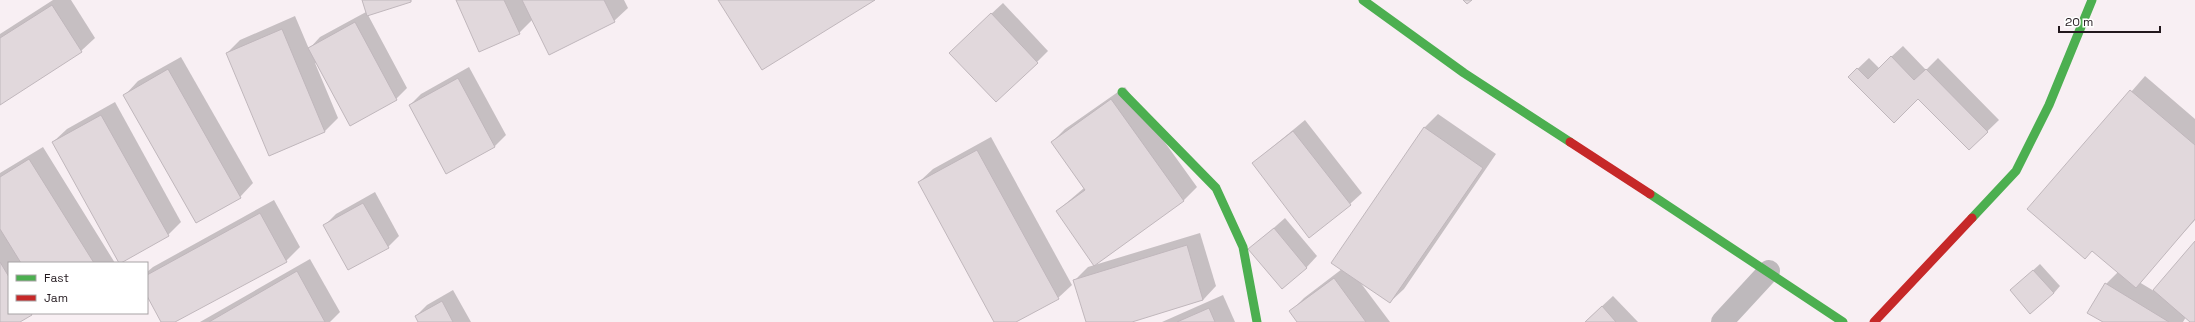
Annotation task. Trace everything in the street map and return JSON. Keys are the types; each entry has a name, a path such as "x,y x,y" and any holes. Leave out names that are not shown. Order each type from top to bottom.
{"street":[{"path":"1363,0 1464,73 1768,271 1843,322"},
{"path":"1874,322 2016,171 2049,105 2092,0"},
{"path":"1122,92 1216,188 1243,247 1257,322"},
{"path":"1722,322 1768,271"}],"building":[{"path":"362,0 411,0 411,2 367,16"},
{"path":"456,0 504,0 520,34 479,52"},
{"path":"522,0 604,0 615,22 549,55"},
{"path":"718,0 875,0 762,70"},
{"path":"1463,0 1472,0 1467,4"},
{"path":"52,5 82,52 0,105 0,38"},
{"path":"991,13 1038,63 996,102 949,53"},
{"path":"355,22 397,100 350,126 308,48"},
{"path":"282,29 325,132 269,156 226,53"},
{"path":"1891,56 1914,80 1926,69 1988,132 1969,150 1918,99 1894,123 1848,77 1857,68 1868,79"},
{"path":"168,69 241,198 196,223 123,95"},
{"path":"458,78 495,147 446,174 409,105"},
{"path":"2130,90 2195,145 2195,219 2136,288 2092,251 2085,259 2027,209"},
{"path":"1111,99 1184,201 1094,266 1056,211 1085,190 1051,142"},
{"path":"101,115 169,236 123,262 118,262 52,142"},
{"path":"1424,127 1483,168 1390,303 1331,263"},
{"path":"1293,131 1351,205 1309,238 1252,163"},
{"path":"977,150 1059,299 1016,322 994,322 918,182"},
{"path":"29,159 93,262 20,262 0,229 0,177"},
{"path":"363,203 389,248 348,270 323,225"},
{"path":"260,213 287,262 175,322 161,322 148,298 148,274"},
{"path":"1274,228 1307,268 1282,289 1248,249"},
{"path":"2195,241 2195,322 2190,322 2153,290"},
{"path":"1187,245 1203,300 1132,322 1086,322 1073,280"},
{"path":"0,262 8,275 8,314 32,315 20,322 0,322"},
{"path":"2033,270 2054,293 2030,314 2010,290"},
{"path":"297,271 325,322 209,322"},
{"path":"1334,278 1366,322 1297,322 1289,311"},
{"path":"2105,283 2169,322 2103,322 2087,313"},
{"path":"442,301 453,322 418,322 415,316"},
{"path":"1602,306 1616,322 1585,322"},
{"path":"1209,308 1215,322 1177,322"}],"traffic: fast":[{"path":"1363,0 1464,73 1570,142"},
{"path":"1972,218 2016,171 2049,105 2092,0"},
{"path":"1122,92 1216,188 1243,247 1257,322"},
{"path":"1650,194 1843,322"}],"traffic: jam":[{"path":"1570,142 1650,194"},
{"path":"1874,322 1972,218"}]}
